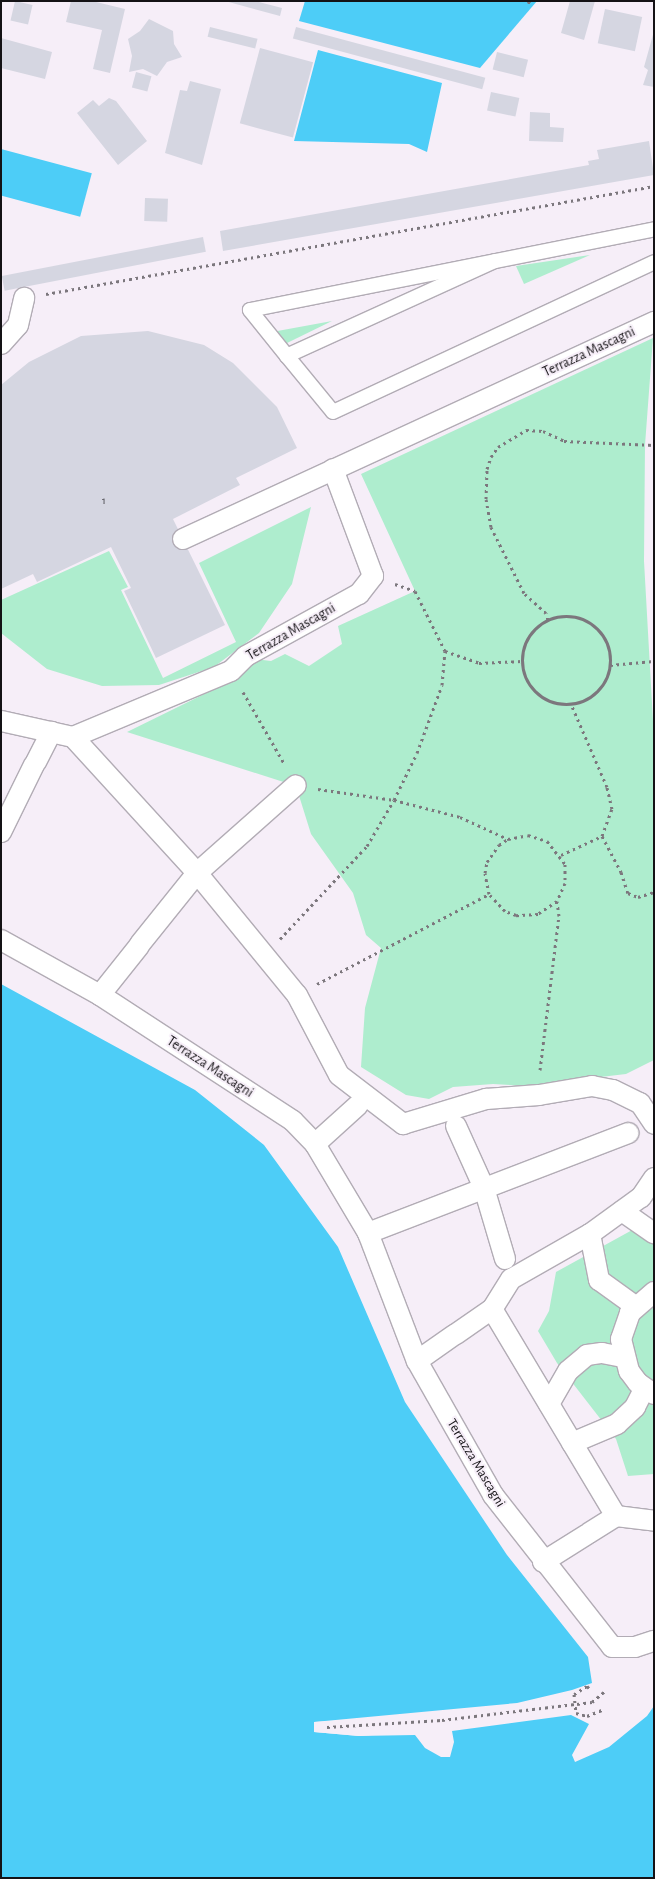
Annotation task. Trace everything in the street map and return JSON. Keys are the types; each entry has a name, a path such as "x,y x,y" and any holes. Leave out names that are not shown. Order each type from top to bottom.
{"street":[{"path":"1,344 18,325 24,298"},
{"name":"Terrazza Mascagni","path":"183,538 654,322"},
{"path":"333,469 373,576"},
{"name":"Terrazza Mascagni","path":"73,737 231,671 246,656 359,594 373,576"},
{"path":"1,721 73,737 197,872 297,995 339,1075 361,1102 403,1124 454,1119 486,1099 539,1095 592,1086 612,1090 640,1103 654,1124 628,1132 368,1233"},
{"path":"1,832 51,732"},
{"path":"100,995 197,872 296,786"},
{"name":"Terrazza Mascagni","path":"1,940 100,995 293,1121 316,1144 368,1233 417,1361 493,1495 543,1562 612,1647 635,1647 654,1640"},
{"path":"316,1144 361,1102"},
{"path":"417,1361 492,1309 507,1266 484,1188 454,1119"},
{"path":"507,1266 590,1234 641,1197 654,1178"},
{"path":"622,1211 654,1233"},
{"path":"590,1234 599,1280 635,1306"},
{"path":"572,1443 617,1424 649,1391 633,1378 623,1357 623,1330 635,1306 654,1292"},
{"path":"492,1309 616,1516"},
{"path":"549,1404 568,1371 587,1355 602,1353 623,1357"},
{"path":"543,1562 616,1516 654,1521"}],"lane":[{"path":"648,231 250,310 333,412 654,262"},
{"path":"287,356 495,260"}],"path":[{"path":"528,1 532,6"},
{"path":"24,298 654,186"},
{"path":"548,620 524,593 491,527 486,498 487,469 491,457 498,447 526,430 543,431 564,441 654,445"},
{"path":"266,956 337,874 367,846 394,800 417,753 442,685 445,651 415,591 373,576"},
{"path":"561,616 587,621 606,640 610,665 602,687 588,698 572,704 550,701 532,688 522,661 529,636 548,620 561,616"},
{"path":"445,651 479,663 522,661"},
{"path":"610,665 654,661"},
{"path":"231,671 296,786 394,800 460,817 508,839 538,837 560,855 566,874 557,901 559,916 539,1095"},
{"path":"560,855 602,836 612,810 607,787 572,704"},
{"path":"602,836 621,872 628,893 638,897 654,892"},
{"path":"508,839 499,845 487,862 485,873 489,894 505,911 516,915 538,914 557,901"},
{"path":"297,995 381,948 489,894"},
{"path":"589,1688 587,1686 574,1694 576,1713 587,1716 602,1710"},
{"path":"327,1727 442,1720 592,1702 604,1692"}],"green space":[{"path":"590,255 524,284 516,266"},
{"path":"332,321 285,344 272,332"},
{"path":"653,338 645,445 644,561 654,739 654,1060 626,1074 524,1086 493,1084 453,1087 429,1099 406,1095 361,1067 365,1008 381,948 366,935 353,893 311,834 296,786 127,732 241,676 239,673 255,659 271,661 285,654 309,666 342,644 338,626 415,591 361,474"},
{"path":"311,507 292,584 259,633 214,667 159,685 102,686 47,669 1,633 1,600 109,551 128,587 121,590 163,678 236,642 199,563"},
{"path":"654,1218 654,1474 628,1476 616,1439 557,1363 538,1331 549,1311 556,1272"}],"water":[{"path":"305,1 537,1 480,68 299,21"},
{"path":"318,50 442,83 427,152 409,144 294,141"},
{"path":"1,149 92,173 80,217 1,196"},
{"path":"1,984 195,1090 264,1145 338,1247 405,1402 507,1555 588,1657 592,1683 572,1690 517,1703 314,1722 314,1732 359,1736 415,1735 425,1748 441,1757 450,1757 454,1742 452,1731 571,1715 589,1724 572,1755 575,1762 609,1747 647,1716 654,1706 654,1878 1,1878"}],"pier":[{"path":"418,1716 316,1724 316,1730 398,1733 359,1736 314,1732 314,1722"}],"building":[{"path":"15,1 33,5 28,25 11,20"},
{"path":"71,1 92,1 125,9 110,73 93,69 102,30 66,22"},
{"path":"225,1 255,1 282,8 280,16"},
{"path":"570,1 595,1 584,40 561,33"},
{"path":"605,9 642,17 635,51 598,43"},
{"path":"149,19 173,31 174,44 182,57 167,62 157,76 143,69 129,72 132,56 128,39 140,31"},
{"path":"210,27 258,39 255,49 208,37"},
{"path":"296,27 485,78 482,89 293,39"},
{"path":"654,31 654,87 643,85 648,70 644,67"},
{"path":"1,38 52,52 45,79 1,68"},
{"path":"260,48 313,62 293,138 240,123"},
{"path":"497,52 528,60 524,77 493,69"},
{"path":"136,72 151,76 147,92 132,87"},
{"path":"190,81 221,89 202,165 165,153 180,90 187,91"},
{"path":"491,92 519,98 515,117 487,111"},
{"path":"109,98 116,101 147,141 118,165 77,113 93,100 99,106"},
{"path":"530,112 550,113 550,127 564,128 563,142 529,141"},
{"path":"649,141 654,175 223,251 220,231 589,165 588,161 599,159 597,150"},
{"path":"145,198 168,199 167,222 144,221"},
{"path":"203,237 206,252 5,291 2,276"},
{"path":"148,331 204,345 233,363 277,407 297,448 236,478 240,485 173,519 225,625 156,658 124,591 131,588 111,547 37,582 33,574 1,589 1,385 29,362 81,336"}]}
